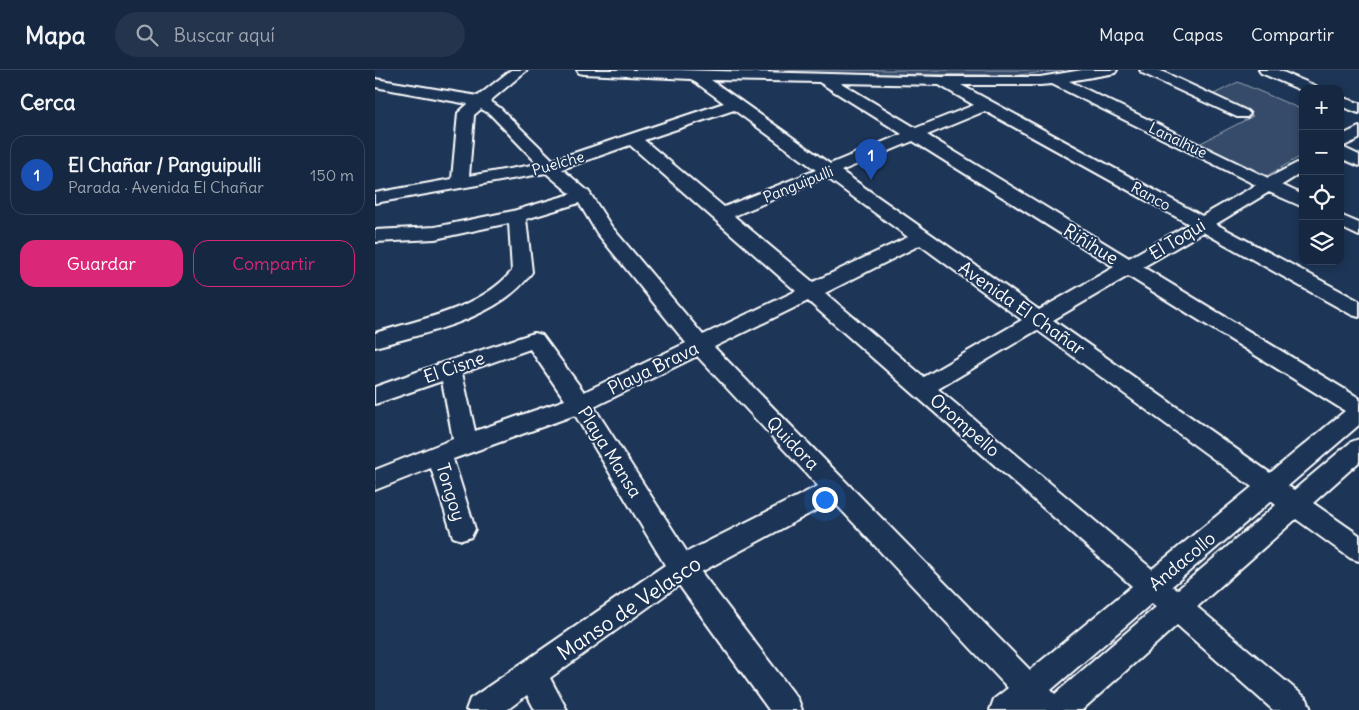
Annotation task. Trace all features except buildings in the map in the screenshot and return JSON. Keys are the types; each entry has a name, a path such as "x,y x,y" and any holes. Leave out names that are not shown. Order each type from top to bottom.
{"street":[{"path":"460,184 466,112 520,70"},
{"path":"585,70 824,79 942,81 1040,81 1110,70"},
{"path":"1147,70 1242,114"},
{"path":"1265,70 1301,85"},
{"name":"Avenida El Chañar","path":"702,73 736,104 1359,550"},
{"name":"Riñihue","path":"824,79 1359,411"},
{"name":"Lanalhue","path":"1054,79 1299,200"},
{"name":"Ranco","path":"942,81 1359,310"},
{"path":"375,83 479,102"},
{"name":"Quidora","path":"479,102 495,110 550,168 583,196 604,228 699,345 1049,710"},
{"path":"1344,102 1359,108"},
{"name":"Puelche","path":"375,198 550,168 736,104"},
{"name":"Panguipulli","path":"721,215 986,105"},
{"path":"1344,141 1359,132"},
{"name":"Orompello","path":"634,140 1296,710"},
{"path":"1344,154 1359,161"},
{"name":"El Toqui","path":"922,388 1299,167"},
{"path":"375,236 435,233 517,216 583,196"},
{"path":"375,340 474,308 501,294 517,280 522,272 517,216"},
{"path":"1344,222 1359,230"},
{"name":"Playa Brava","path":"375,480 439,454 580,404 922,237"},
{"name":"El Cisne","path":"375,396 534,340"},
{"name":"Playa Mansa","path":"534,340 580,404 682,568 787,710"},
{"path":"450,368 466,444"},
{"name":"Andacollo","path":"1005,710 1359,411"},
{"name":"Andacollo","path":"1059,710 1359,448"},
{"name":"Tongoy","path":"439,454 462,529"},
{"name":"Manso de Velasco","path":"481,710 682,568 836,488"},
{"path":"532,675 552,710"}],"shaded area":[{"path":"724,70 1064,70 1018,75 719,73"},
{"path":"1238,82 1299,108 1299,157 1263,178 1197,145 1253,116 1210,96"}],"place":[{"name":"El Chañar / Panguipulli","path":"871,180"}]}
